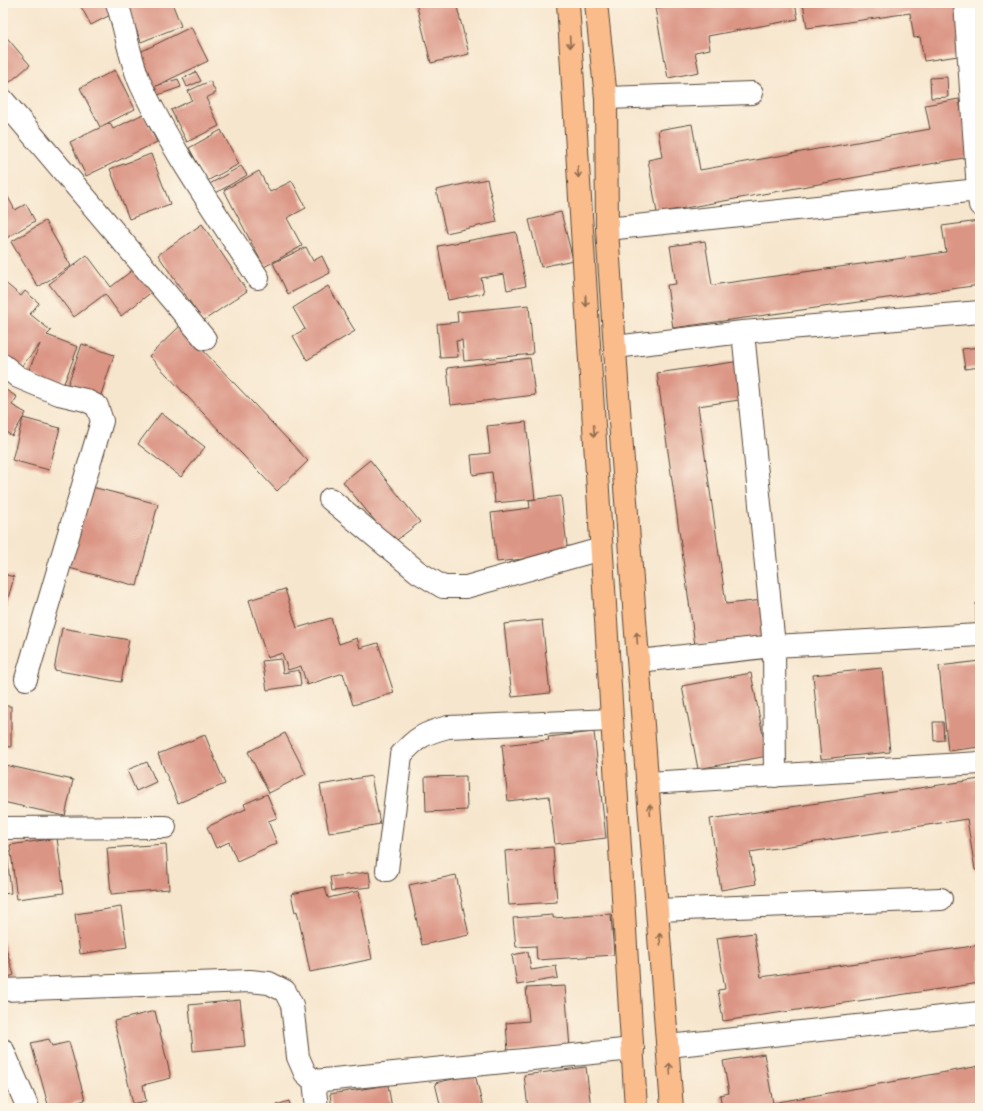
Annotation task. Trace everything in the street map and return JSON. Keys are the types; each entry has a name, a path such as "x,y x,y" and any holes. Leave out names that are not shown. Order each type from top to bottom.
{"main road":[{"path":"568,3 636,1108"},
{"path":"596,3 606,98 607,229 615,347 672,1108"}],"street":[{"path":"117,3 128,48 141,84 170,141 258,278"},
{"path":"607,229 979,197 965,3"},
{"path":"606,98 752,93"},
{"path":"3,100 205,339"},
{"path":"615,347 743,332 980,312"},
{"path":"743,332 774,646 775,776"},
{"path":"3,365 18,376 58,394 85,400 97,406 102,420 26,679"},
{"path":"330,499 418,572 443,587 466,587 601,549"},
{"path":"639,661 774,646 980,635"},
{"path":"387,870 401,755 413,742 429,732 448,727 612,720"},
{"path":"648,783 980,763"},
{"path":"3,828 165,827"},
{"path":"658,910 941,899"},
{"path":"3,990 250,981 269,982 285,991 292,1005 298,1057 305,1073 314,1081 317,1108"},
{"path":"668,1046 980,1013"},
{"path":"314,1081 632,1049"},
{"path":"3,1050 28,1108"}],"building":[{"path":"79,3 112,3 116,12 91,25"},
{"path":"126,3 172,3 181,26 141,42"},
{"path":"416,3 456,3 469,54 431,63"},
{"path":"682,3 795,3 798,19 708,36 710,49 695,52 699,72 668,78 655,8"},
{"path":"803,3 957,3 965,55 924,61 920,37 914,38 910,13 807,28"},
{"path":"191,27 208,61 156,86 178,79 181,87 158,95 136,54"},
{"path":"3,33 30,65 3,88"},
{"path":"115,70 135,109 100,127 80,88"},
{"path":"196,72 201,81 187,87 183,78"},
{"path":"947,77 948,97 931,98 930,78"},
{"path":"210,81 216,93 206,98 219,126 187,142 171,110 192,100 188,91"},
{"path":"959,99 969,157 657,213 648,160 662,157 658,130 692,124 700,170 930,129 925,105"},
{"path":"143,114 157,142 86,176 70,142 110,123 113,129"},
{"path":"221,130 239,164 207,181 189,148"},
{"path":"151,154 170,204 129,219 110,169"},
{"path":"241,166 247,175 214,194 208,185"},
{"path":"259,171 270,192 292,181 306,208 287,218 302,246 264,267 224,190"},
{"path":"487,179 497,222 446,233 436,190"},
{"path":"3,188 15,210 26,204 35,221 3,240"},
{"path":"561,212 573,260 541,267 529,220"},
{"path":"45,221 71,266 38,287 11,242"},
{"path":"979,221 980,285 673,328 667,285 676,284 670,246 705,241 712,285 946,252 942,226"},
{"path":"202,224 247,291 203,321 158,255"},
{"path":"516,232 526,286 507,290 504,274 481,278 484,293 448,300 438,246"},
{"path":"306,247 313,261 322,256 330,273 288,294 273,263"},
{"path":"87,255 111,287 135,268 153,291 121,316 105,294 74,317 49,284"},
{"path":"3,281 21,296 25,291 39,303 30,314 51,331 47,335 78,347 63,386 28,372 40,344 21,367 3,352"},
{"path":"328,286 355,331 307,360 293,336 305,329 293,308"},
{"path":"529,305 533,354 464,361 462,340 456,341 458,357 440,358 437,324 458,322 457,312"},
{"path":"180,326 308,461 277,491 149,356"},
{"path":"82,344 114,355 100,398 67,387"},
{"path":"980,347 980,367 965,369 962,349"},
{"path":"530,358 535,395 451,405 447,368"},
{"path":"748,360 753,398 698,406 726,604 763,600 768,635 695,645 657,373"},
{"path":"3,388 17,397 12,405 26,413 12,436 3,430"},
{"path":"161,413 205,447 181,477 138,444"},
{"path":"23,418 60,428 49,470 12,460"},
{"path":"526,422 535,499 495,503 492,472 473,475 471,455 490,453 487,426"},
{"path":"370,460 420,522 393,543 343,482"},
{"path":"92,487 158,504 137,586 69,568"},
{"path":"561,496 568,554 497,562 491,513 530,508 529,500"},
{"path":"3,574 14,577 3,617"},
{"path":"285,589 297,628 331,618 339,644 357,638 360,648 378,643 394,693 353,705 343,673 307,685 301,666 288,670 282,653 267,658 249,600"},
{"path":"976,603 980,603 980,623 976,623"},
{"path":"542,620 550,693 512,697 504,624"},
{"path":"62,628 129,640 121,682 54,670"},
{"path":"281,659 283,673 299,670 301,685 267,690 262,661"},
{"path":"980,661 980,747 948,751 939,666"},
{"path":"882,668 890,752 821,759 813,675"},
{"path":"751,673 767,756 698,769 682,686"},
{"path":"3,706 11,706 11,747 3,746"},
{"path":"933,722 943,722 944,740 934,741"},
{"path":"594,732 606,838 555,844 549,796 508,801 502,745 549,740 548,737"},
{"path":"285,733 306,774 269,793 248,752"},
{"path":"205,735 225,784 178,803 158,754"},
{"path":"147,762 156,782 136,791 127,770"},
{"path":"5,765 73,780 65,816 3,802 3,773"},
{"path":"371,776 380,824 329,833 320,785"},
{"path":"466,776 467,810 426,812 425,777"},
{"path":"980,779 980,869 975,870 967,819 750,852 756,884 721,890 710,819"},
{"path":"267,794 277,818 268,821 277,843 237,861 229,842 216,848 207,827 246,809 244,804"},
{"path":"5,833 11,893 3,894 3,834"},
{"path":"57,838 64,893 17,899 10,845"},
{"path":"166,844 169,889 111,894 107,848"},
{"path":"553,847 557,902 509,905 505,851"},
{"path":"369,872 371,887 332,891 330,877"},
{"path":"456,875 469,935 422,945 409,885"},
{"path":"325,887 328,898 359,891 372,959 310,972 297,911 295,912 291,894"},
{"path":"121,907 127,947 80,954 75,914"},
{"path":"611,914 614,955 537,960 536,946 516,947 513,918 553,915 553,918"},
{"path":"754,933 761,977 980,945 980,983 723,1021 718,990 725,989 717,938"},
{"path":"3,940 14,975 3,979"},
{"path":"528,952 531,970 556,966 558,978 517,985 512,955"},
{"path":"565,986 570,1048 508,1052 506,1023 529,1021 526,988"},
{"path":"240,1000 245,1046 193,1051 189,1005"},
{"path":"155,1011 171,1078 143,1085 146,1101 133,1104 114,1021"},
{"path":"49,1039 52,1046 69,1042 85,1100 56,1108 49,1108 31,1043"},
{"path":"764,1054 773,1103 980,1066 980,1108 722,1108 720,1095 729,1093 723,1061"},
{"path":"586,1067 591,1108 528,1108 524,1075"},
{"path":"475,1074 483,1108 441,1108 435,1083"},
{"path":"388,1085 392,1108 332,1108 330,1094"},
{"path":"289,1101 291,1108 267,1108"}]}
